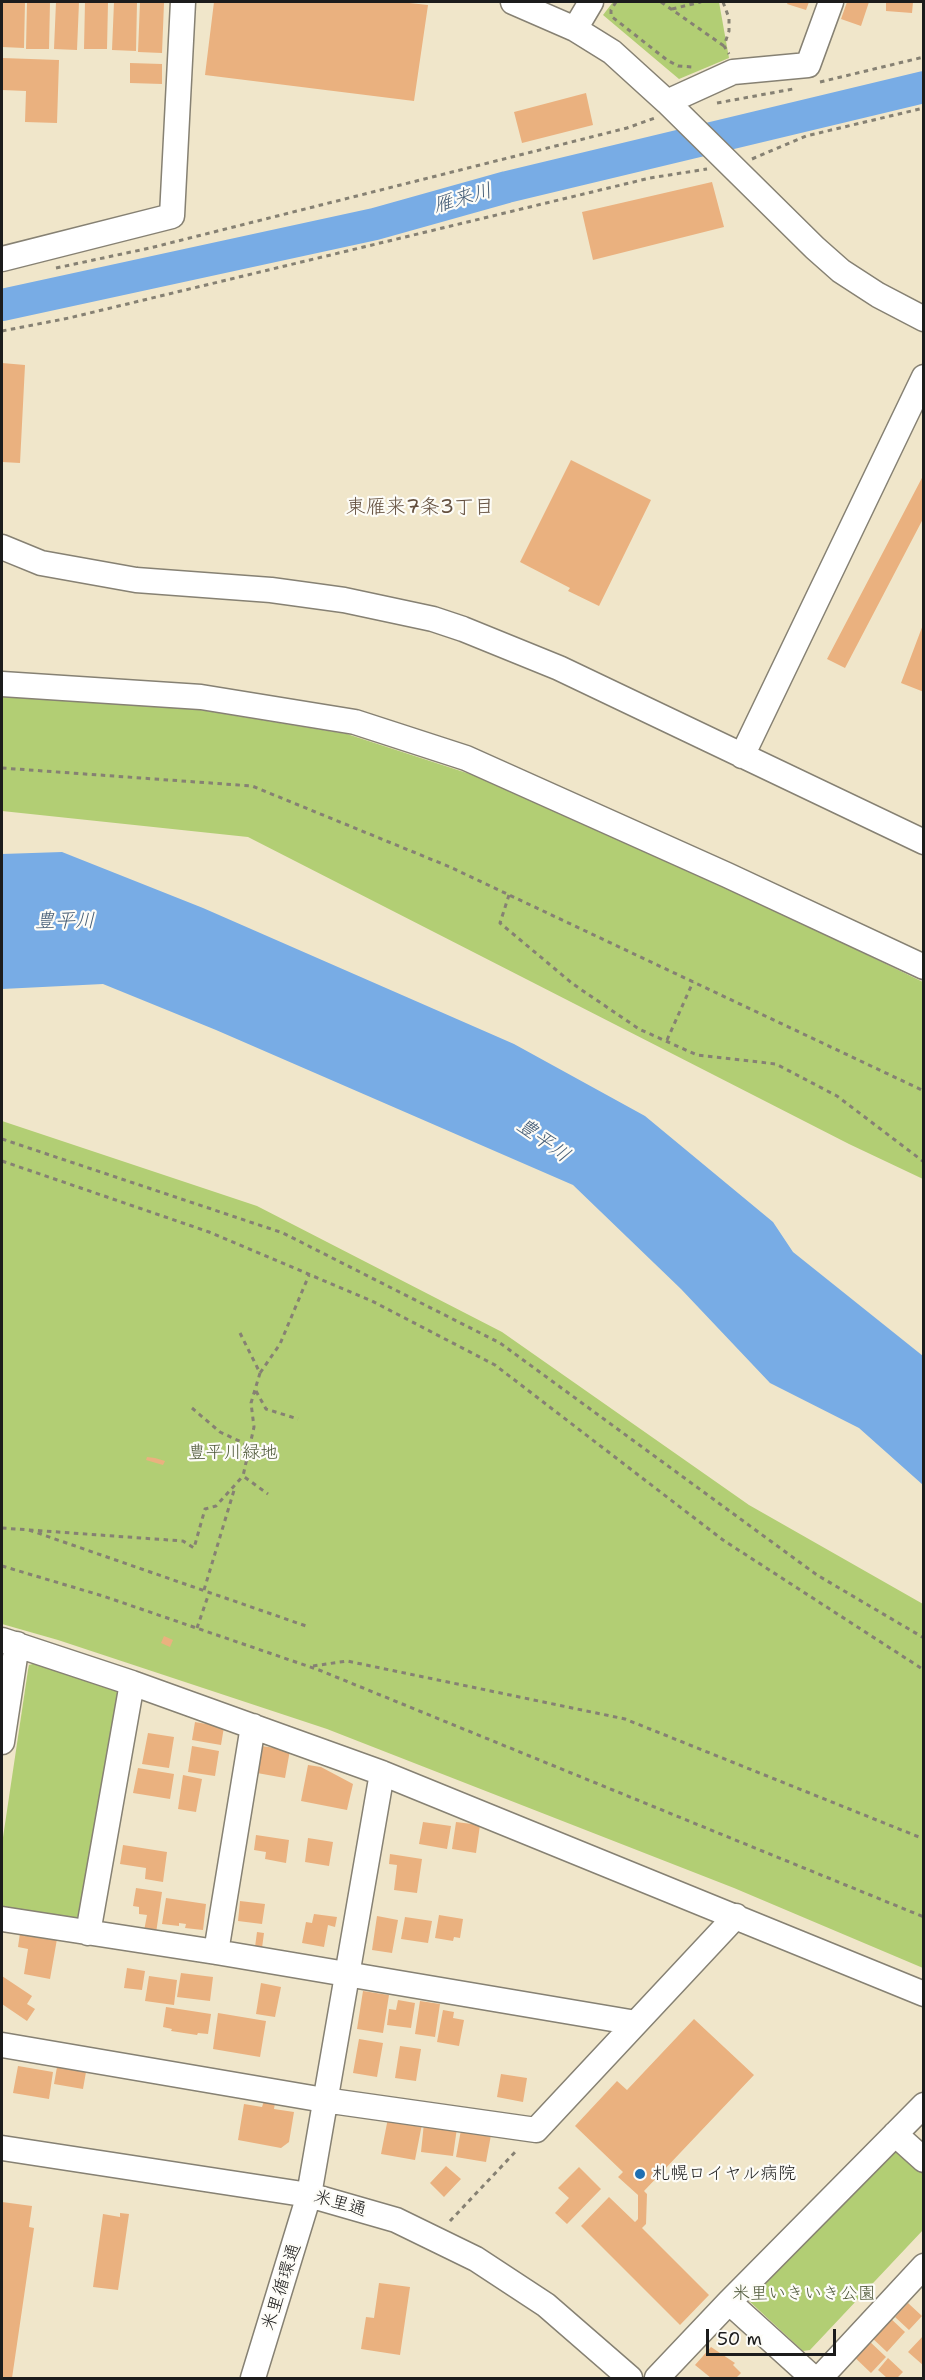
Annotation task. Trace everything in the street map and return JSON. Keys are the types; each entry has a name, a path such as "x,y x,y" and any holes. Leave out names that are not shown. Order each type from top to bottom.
{"street":[{"path":"2,259 172,216 183,2"},
{"path":"513,2 575,29 612,51 670,112 815,248 842,271 878,295 924,319"},
{"path":"575,29 591,2"},
{"path":"670,112 733,72 808,65 831,2"},
{"path":"742,756 924,377"},
{"path":"2,547 41,563 136,580 271,590 344,600 433,619 559,668 924,842"},
{"path":"2,684 201,697 355,722 466,758 727,875 924,967"},
{"path":"2,1742 9,1642 132,1683 382,1773 924,1994"},
{"path":"88,1933 132,1683"},
{"path":"216,1953 253,1726"},
{"name":"米里循環通","path":"253,2379 309,2195 382,1773"},
{"path":"2,2045 324,2100 536,2130 736,1916"},
{"path":"2,1919 636,2023"},
{"path":"657,2379 729,2302 924,2105"},
{"path":"895,2134 924,2160"},
{"name":"米里通","path":"2,2148 309,2195 396,2220 476,2259 546,2305 630,2379"},
{"path":"820,2379 924,2266"},
{"path":"729,2302 813,2379"}],"path":[{"path":"616,2 611,10 611,16 667,60 678,66 692,68 700,64"},
{"path":"661,2 724,46 731,57"},
{"path":"672,9 701,2"},
{"path":"723,2 729,18 729,32 724,46"},
{"path":"719,56 728,52"},
{"path":"2,331 69,318 650,178 728,165 806,136 924,108"},
{"path":"52,269 220,231 627,128 670,112"},
{"path":"2,768 252,786 450,867 924,1090"},
{"path":"509,895 500,924 573,984 639,1029 697,1055 776,1064 837,1096 924,1162"},
{"path":"667,1040 693,981"},
{"path":"2,1139 283,1233 500,1343 817,1575 924,1638"},
{"path":"2,1161 209,1232 372,1301 495,1365 723,1540 924,1670"},
{"path":"2,1528 183,1541 194,1548 205,1509 216,1506 243,1476 254,1427 251,1403 260,1373 280,1344 309,1275"},
{"path":"240,1333 260,1373"},
{"path":"255,1389 266,1409 298,1419"},
{"path":"192,1408 220,1432 250,1446"},
{"path":"243,1476 268,1494"},
{"path":"204,1591 235,1485"},
{"path":"29,1530 309,1627"},
{"path":"2,1566 103,1596 310,1667 526,1753 924,1917"},
{"path":"197,1628 209,1593"},
{"path":"310,1667 347,1661 625,1719 924,1839"},
{"path":"450,2221 536,2130"}],"green space":[{"path":"613,2 719,2 729,58 679,79 603,15"},
{"path":"2,695 164,704 347,734 516,789 709,878 923,982 923,1179 849,1144 248,837 2,811"},
{"name":"豊平川緑地","path":"2,1121 257,1206 502,1332 749,1505 923,1604 923,1968 734,1888 327,1729 58,1640 2,1624"},
{"path":"36,1663 115,1686 119,1693 82,1913 76,1918 2,1907 2,1844 28,1670 29,1665"},
{"name":"米里いきいき公園","path":"896,2146 923,2172 923,2230 810,2350 803,2351 748,2300"}],"water":[{"name":"豊平川","path":"62,852 203,908 514,1044 645,1116 773,1222 793,1252 923,1356 923,1485 859,1428 770,1383 681,1289 573,1185 216,1030 103,984 2,989 2,854"}],"building":[{"path":"2,2 25,2 24,48 2,47"},
{"path":"27,2 50,2 49,49 26,49"},
{"path":"56,2 79,2 77,50 54,49"},
{"path":"85,2 108,2 107,49 84,49"},
{"path":"114,2 137,2 136,51 112,50"},
{"path":"140,2 164,3 162,53 138,52"},
{"path":"214,2 400,2 428,5 414,101 205,75"},
{"path":"788,2 809,2 806,10 787,4"},
{"path":"847,2 869,2 861,26 841,19"},
{"path":"886,2 913,2 912,13 886,11"},
{"path":"2,58 59,60 57,123 25,122 26,91 2,90"},
{"path":"130,63 162,64 162,84 130,83"},
{"path":"586,93 593,125 522,143 514,112"},
{"path":"712,182 724,227 593,260 582,212"},
{"path":"2,363 25,365 20,463 2,462"},
{"path":"571,460 651,500 599,606 568,591 570,588 520,562"},
{"path":"924,474 924,517 845,668 827,659"},
{"path":"924,622 924,692 901,683"},
{"path":"147,1457 165,1461 163,1465 146,1460"},
{"path":"164,1636 173,1640 170,1647 161,1643"},
{"path":"195,1722 224,1727 221,1745 192,1740"},
{"path":"148,1733 174,1737 169,1768 142,1764"},
{"path":"192,1746 219,1751 215,1776 188,1772"},
{"path":"261,1746 290,1750 285,1778 257,1773"},
{"path":"308,1765 321,1767 353,1784 347,1810 301,1801"},
{"path":"138,1768 174,1774 170,1799 133,1793"},
{"path":"183,1775 202,1779 196,1812 178,1809"},
{"path":"423,1822 451,1826 447,1849 419,1844"},
{"path":"456,1822 480,1825 476,1853 452,1849"},
{"path":"256,1835 289,1840 286,1863 265,1859 266,1852 254,1850"},
{"path":"308,1838 333,1842 329,1866 305,1862"},
{"path":"123,1845 167,1852 163,1882 145,1879 146,1868 120,1864"},
{"path":"390,1854 422,1859 417,1893 394,1890 397,1865 389,1864"},
{"path":"136,1888 162,1892 156,1933 144,1931 147,1915 139,1914 139,1907 133,1906"},
{"path":"166,1898 206,1904 203,1930 185,1928 186,1924 179,1923 179,1926 162,1924"},
{"path":"240,1901 265,1904 262,1924 238,1921"},
{"path":"314,1914 337,1917 335,1927 328,1925 324,1947 302,1943 306,1922 312,1923"},
{"path":"439,1915 463,1919 460,1938 454,1937 453,1941 435,1938"},
{"path":"377,1916 398,1920 392,1953 372,1950"},
{"path":"405,1917 432,1921 428,1943 401,1939"},
{"path":"257,1932 264,1933 262,1948 255,1947"},
{"path":"20,1933 57,1939 50,1979 24,1974 28,1949 18,1947"},
{"path":"127,1968 145,1971 142,1990 124,1988"},
{"path":"181,1973 213,1977 210,2001 177,1997"},
{"path":"2,1976 32,1996 27,2004 35,2009 27,2021 2,2004"},
{"path":"149,1976 177,1980 174,2005 145,2001"},
{"path":"261,1983 281,1987 275,2017 256,2014"},
{"path":"363,1991 389,1995 383,2033 357,2029"},
{"path":"398,2000 415,2003 411,2028 387,2025 389,2009 396,2010"},
{"path":"420,2001 440,2004 435,2037 415,2034"},
{"path":"166,2007 211,2014 208,2034 198,2033 197,2035 171,2031 172,2029 163,2027"},
{"path":"443,2010 454,2012 453,2018 464,2020 459,2046 437,2042"},
{"path":"218,2013 266,2021 260,2057 213,2049"},
{"name":"札幌ロイヤル病院","path":"694,2019 754,2075 644,2191 647,2194 646,2224 642,2228 709,2295 680,2325 581,2226 609,2197 635,2222 638,2219 638,2195 618,2177 623,2172 575,2126 617,2081 627,2090"},
{"path":"359,2039 383,2043 377,2077 353,2073"},
{"path":"400,2046 421,2049 416,2081 395,2078"},
{"path":"18,2066 53,2072 49,2099 13,2093"},
{"path":"57,2067 86,2072 83,2089 54,2084"},
{"path":"501,2074 527,2078 523,2102 497,2097"},
{"path":"264,2101 275,2103 274,2109 294,2112 289,2142 281,2148 238,2140 244,2104 262,2107"},
{"path":"388,2118 422,2124 415,2160 381,2154"},
{"path":"424,2123 457,2128 453,2156 421,2152"},
{"path":"461,2130 491,2135 486,2162 456,2157"},
{"path":"446,2166 461,2179 444,2197 430,2183"},
{"path":"579,2167 601,2189 567,2224 555,2213 569,2198 558,2188"},
{"path":"2,2202 32,2206 29,2227 34,2228 12,2378 2,2378"},
{"path":"120,2213 129,2214 118,2290 93,2287 103,2214 120,2217"},
{"path":"379,2283 410,2287 400,2355 361,2349 366,2317 374,2318"},
{"path":"908,2303 922,2316 909,2330 895,2317"},
{"path":"888,2316 905,2332 887,2352 870,2336"},
{"path":"924,2335 924,2366 908,2352"},
{"path":"867,2339 886,2357 871,2373 849,2352"},
{"path":"711,2347 735,2363 733,2365 741,2373 736,2378 711,2378 695,2365"},
{"path":"888,2358 903,2372 897,2378 887,2378 878,2370"}],"waterway":[{"name":"雁来川","path":"2,305 375,224 507,187 924,87"}],"place":[{"name":"札幌ロイヤル病院","path":"640,2174"}],"district":[{"name":"東雁来7条3丁目","path":"420,508"}]}
